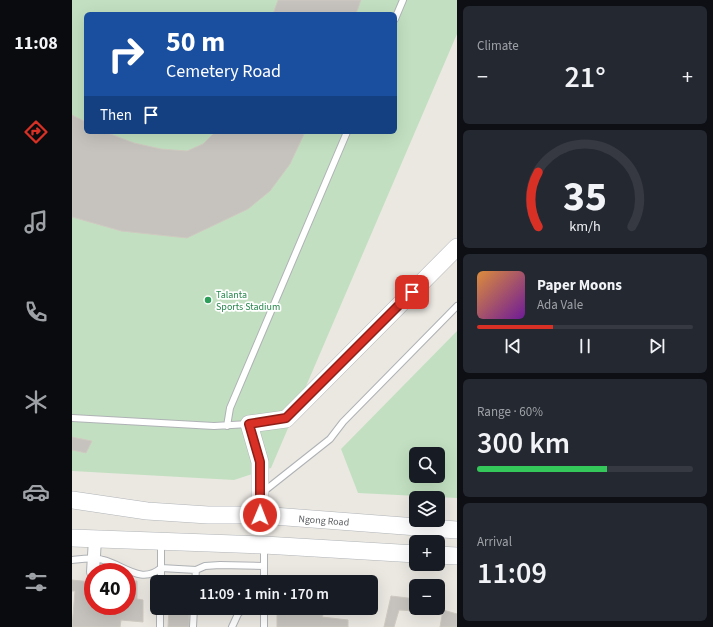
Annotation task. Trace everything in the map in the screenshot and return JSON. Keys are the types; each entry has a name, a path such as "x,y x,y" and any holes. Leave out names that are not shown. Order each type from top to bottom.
{"main road":[{"path":"260,515 260,462 249,424 286,418 457,247"},
{"name":"Ngong Road","path":"72,500 147,510 208,515 260,515 457,530"},
{"path":"72,538 264,545 409,554"},
{"path":"445,555 457,556"}],"street":[{"path":"94,563 95,539"}],"lane":[{"path":"397,14 403,0"},
{"path":"227,426 230,408 346,134"},
{"path":"260,494 330,439 342,422 457,306"},
{"path":"72,418 227,426 249,424"},
{"path":"161,542 161,575"},
{"path":"264,545 264,575"},
{"path":"72,560 94,558 104,560 139,575 154,573 161,568 187,568 196,570 205,566 220,565 264,566"},
{"path":"196,570 196,575"},
{"path":"160,615 160,627"},
{"path":"193,627 194,615"},
{"path":"232,627 238,615"},
{"path":"264,615 264,627"}],"green space":[{"name":"Talanta Sports Stadium","path":"72,0 457,0 457,34 271,468 234,480 72,471"},
{"path":"457,331 457,498 445,497 445,491 409,491 409,496 358,493 341,449"}],"building":[{"path":"278,0 361,0 357,12 274,12"},
{"path":"72,115 84,121 84,134 110,134 134,143 161,149 187,151 203,144 213,134 304,134 290,164 270,191 248,209 187,238 121,231 72,217"},
{"path":"72,437 92,441 86,453 72,450"},
{"path":"72,580 84,581 84,615 136,615 137,581 137,599 143,600 143,622 121,620 120,627 72,627 75,591 72,591"},
{"path":"391,596 409,598 409,611 399,610 394,627 384,627"},
{"path":"445,611 457,614 457,627 440,627 442,615 445,615"},
{"path":"169,615 189,615 189,627 168,627"},
{"path":"277,615 323,615 322,617 348,620 348,627 277,627"}],"place":[{"name":"Talanta Sports Stadium","path":"208,300"}],"route":[{"path":"260,515 260,462 249,424 286,418 412,292"}]}
